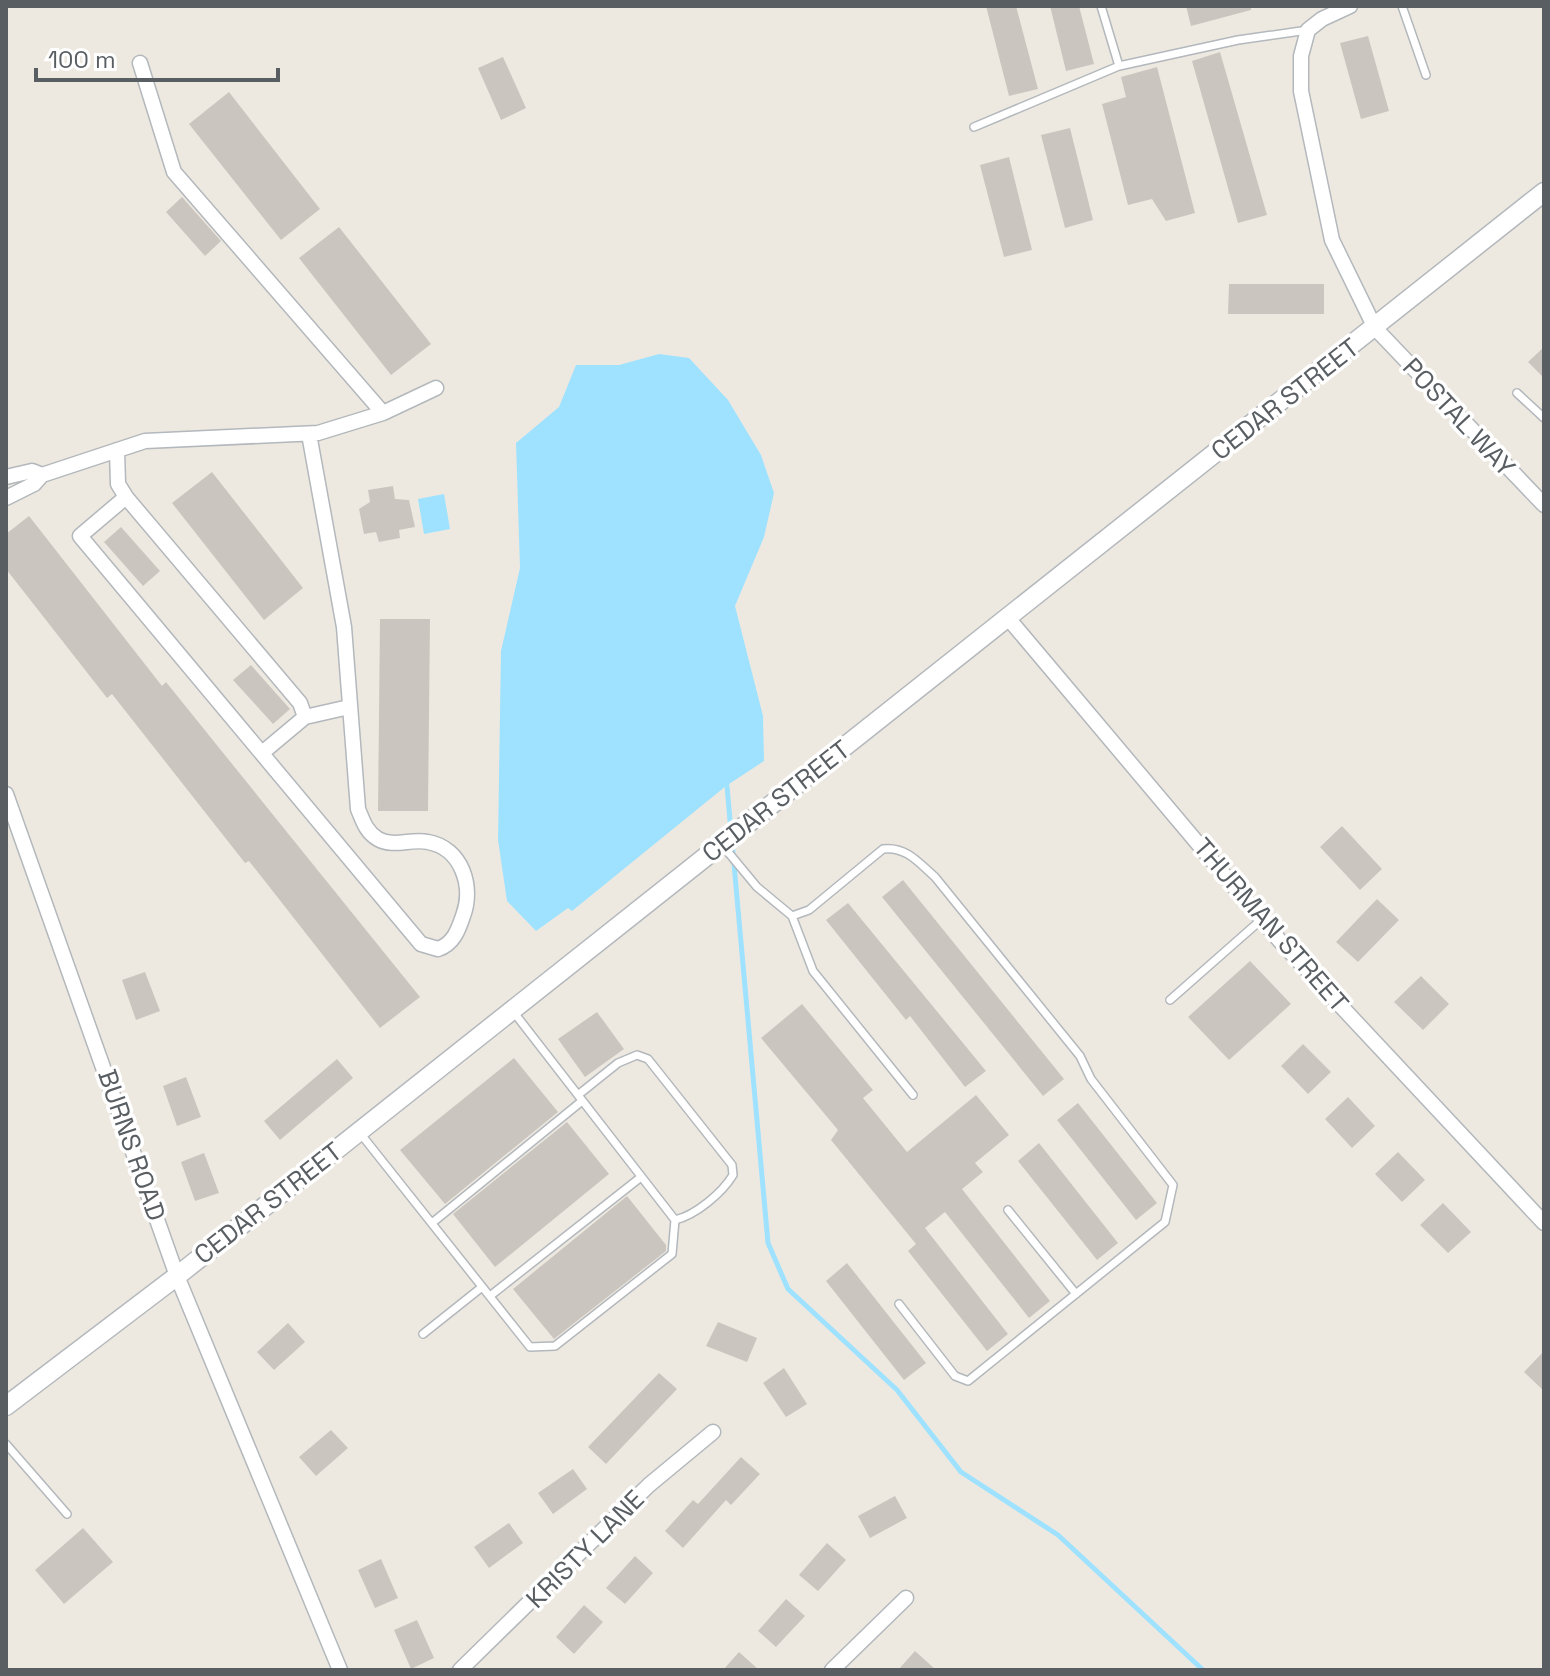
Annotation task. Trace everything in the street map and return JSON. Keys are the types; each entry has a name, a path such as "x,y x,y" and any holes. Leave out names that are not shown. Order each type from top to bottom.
{"street":[{"path":"1308,30 1322,19 1350,6"},
{"name":"POSTAL WAY","path":"1308,30 1301,56 1301,91 1323,206 1332,240 1375,328 1544,505"},
{"path":"140,63 174,172 383,413"},
{"name":"CEDAR STREET","path":"6,1406 177,1276 1544,192"},
{"path":"6,505 6,497 34,484 42,475 145,441 309,434 383,413 436,388"},
{"path":"126,497 80,536 421,944 429,949 446,946 454,937 465,912 468,890 463,870 440,846 427,842 389,843 376,838 365,827 358,809 344,627 309,434"},
{"path":"117,450 118,484 126,497 300,703 305,717"},
{"path":"6,477 32,471 42,475"},
{"name":"THURMAN STREET","path":"1008,618 1262,919 1544,1223"},
{"path":"262,753 305,717 349,707"},
{"name":"BURNS ROAD","path":"6,794 177,1276 340,1670"},
{"name":"KRISTY LANE","path":"460,1670 649,1485 713,1432"},
{"path":"832,1670 906,1598"}],"lane":[{"path":"1101,6 1119,66"},
{"path":"1402,6 1426,75"},
{"path":"974,127 1119,66 1238,40 1308,30"},
{"path":"1517,393 1544,418"},
{"path":"721,844 757,887 792,916 813,971 913,1095"},
{"path":"792,916 809,910 883,849 896,848 912,856 935,877 1080,1056 1091,1079 1173,1185 1165,1222 968,1381 955,1376 899,1304"},
{"path":"1170,1000 1262,919"},
{"path":"359,1131 530,1347 555,1346 672,1254 675,1220 512,1010"},
{"path":"432,1223 618,1063 637,1055 648,1059 732,1165 733,1175 727,1185 685,1218 675,1220"},
{"path":"490,1296 641,1177"},
{"path":"1008,1210 1076,1294"},
{"path":"423,1334 482,1287"},
{"path":"6,1444 67,1514"}],"water":[{"path":"659,354 689,358 728,400 761,455 774,493 764,537 735,606 763,716 764,761 726,786 572,911 568,908 536,931 507,901 498,840 501,651 520,568 516,443 559,407 576,365 619,365"},
{"path":"444,494 450,529 424,534 418,499"}],"building":[{"path":"986,6 1016,6 1038,89 1009,96"},
{"path":"1050,6 1079,6 1094,64 1066,71"},
{"path":"1186,6 1251,6 1251,10 1191,26"},
{"path":"1368,36 1389,111 1361,119 1340,43"},
{"path":"1220,52 1267,215 1238,223 1192,61"},
{"path":"503,57 526,108 501,120 478,68"},
{"path":"1157,67 1195,213 1166,221 1152,199 1128,205 1102,104 1126,97 1121,77"},
{"path":"229,92 320,209 281,240 189,124"},
{"path":"1070,128 1093,220 1065,228 1041,135"},
{"path":"1009,157 1032,250 1004,257 980,165"},
{"path":"182,197 221,241 205,256 166,212"},
{"path":"339,227 431,344 391,375 299,258"},
{"path":"1229,284 1324,284 1324,314 1228,314"},
{"path":"1544,347 1544,378 1528,362"},
{"path":"212,472 303,588 264,620 172,503"},
{"path":"393,486 395,499 409,500 415,527 399,530 400,538 379,542 376,532 364,534 359,509 370,502 368,490"},
{"path":"29,516 162,686 166,682 420,997 380,1028 249,861 245,863 112,694 107,698 6,569 6,534"},
{"path":"121,527 160,571 143,586 104,542"},
{"path":"380,619 430,619 428,811 378,811"},
{"path":"251,665 290,709 273,724 233,680"},
{"path":"1342,826 1382,869 1360,890 1320,847"},
{"path":"903,880 1064,1079 1043,1096 882,897"},
{"path":"1377,899 1399,920 1358,962 1336,942"},
{"path":"848,903 986,1071 965,1087 910,1016 906,1020 826,920"},
{"path":"1250,961 1291,1004 1229,1060 1188,1017"},
{"path":"145,972 160,1011 136,1020 122,980"},
{"path":"1421,976 1449,1004 1423,1030 1394,1002"},
{"path":"802,1004 873,1090 863,1098 907,1152 976,1095 1009,1135 975,1163 983,1172 962,1189 1050,1301 1029,1318 945,1212 925,1228 1008,1334 987,1351 908,1251 916,1244 831,1140 838,1130 761,1038"},
{"path":"597,1012 624,1049 585,1077 558,1039"},
{"path":"1303,1044 1331,1072 1308,1094 1281,1066"},
{"path":"514,1058 558,1112 445,1204 400,1150"},
{"path":"337,1059 353,1078 280,1140 264,1121"},
{"path":"186,1077 201,1117 177,1126 163,1086"},
{"path":"1348,1097 1375,1126 1352,1148 1325,1119"},
{"path":"1078,1103 1157,1203 1136,1220 1057,1120"},
{"path":"567,1122 609,1174 495,1267 453,1214"},
{"path":"1039,1143 1118,1243 1097,1260 1018,1161"},
{"path":"1398,1152 1425,1180 1402,1202 1375,1174"},
{"path":"204,1153 219,1193 195,1201 181,1162"},
{"path":"627,1196 666,1245 666,1251 554,1339 513,1289"},
{"path":"1443,1203 1471,1232 1448,1253 1420,1225"},
{"path":"847,1263 926,1363 904,1380 826,1281"},
{"path":"718,1322 757,1338 747,1362 706,1346"},
{"path":"288,1323 305,1342 274,1370 257,1352"},
{"path":"1544,1351 1544,1391 1524,1372"},
{"path":"784,1368 807,1404 786,1417 763,1383"},
{"path":"659,1373 677,1389 606,1464 588,1447"},
{"path":"331,1430 348,1448 316,1476 299,1457"},
{"path":"741,1457 760,1474 731,1505 726,1500 683,1548 665,1531 693,1500 698,1504"},
{"path":"573,1469 587,1489 553,1514 538,1493"},
{"path":"895,1496 907,1518 870,1538 858,1516"},
{"path":"509,1523 523,1543 489,1568 474,1547"},
{"path":"83,1528 113,1562 64,1604 35,1570"},
{"path":"827,1543 846,1560 818,1591 799,1575"},
{"path":"635,1556 653,1573 625,1604 606,1588"},
{"path":"381,1559 398,1598 375,1608 358,1570"},
{"path":"786,1599 805,1616 776,1647 758,1631"},
{"path":"584,1605 603,1622 574,1654 556,1637"},
{"path":"417,1620 434,1658 411,1669 394,1630"},
{"path":"915,1651 936,1670 898,1670"},
{"path":"739,1652 759,1670 723,1670"}],"waterway":[{"path":"727,786 731,832"},
{"path":"732,842 768,1243 788,1289 897,1390 961,1472 1058,1535 1203,1670"}]}
